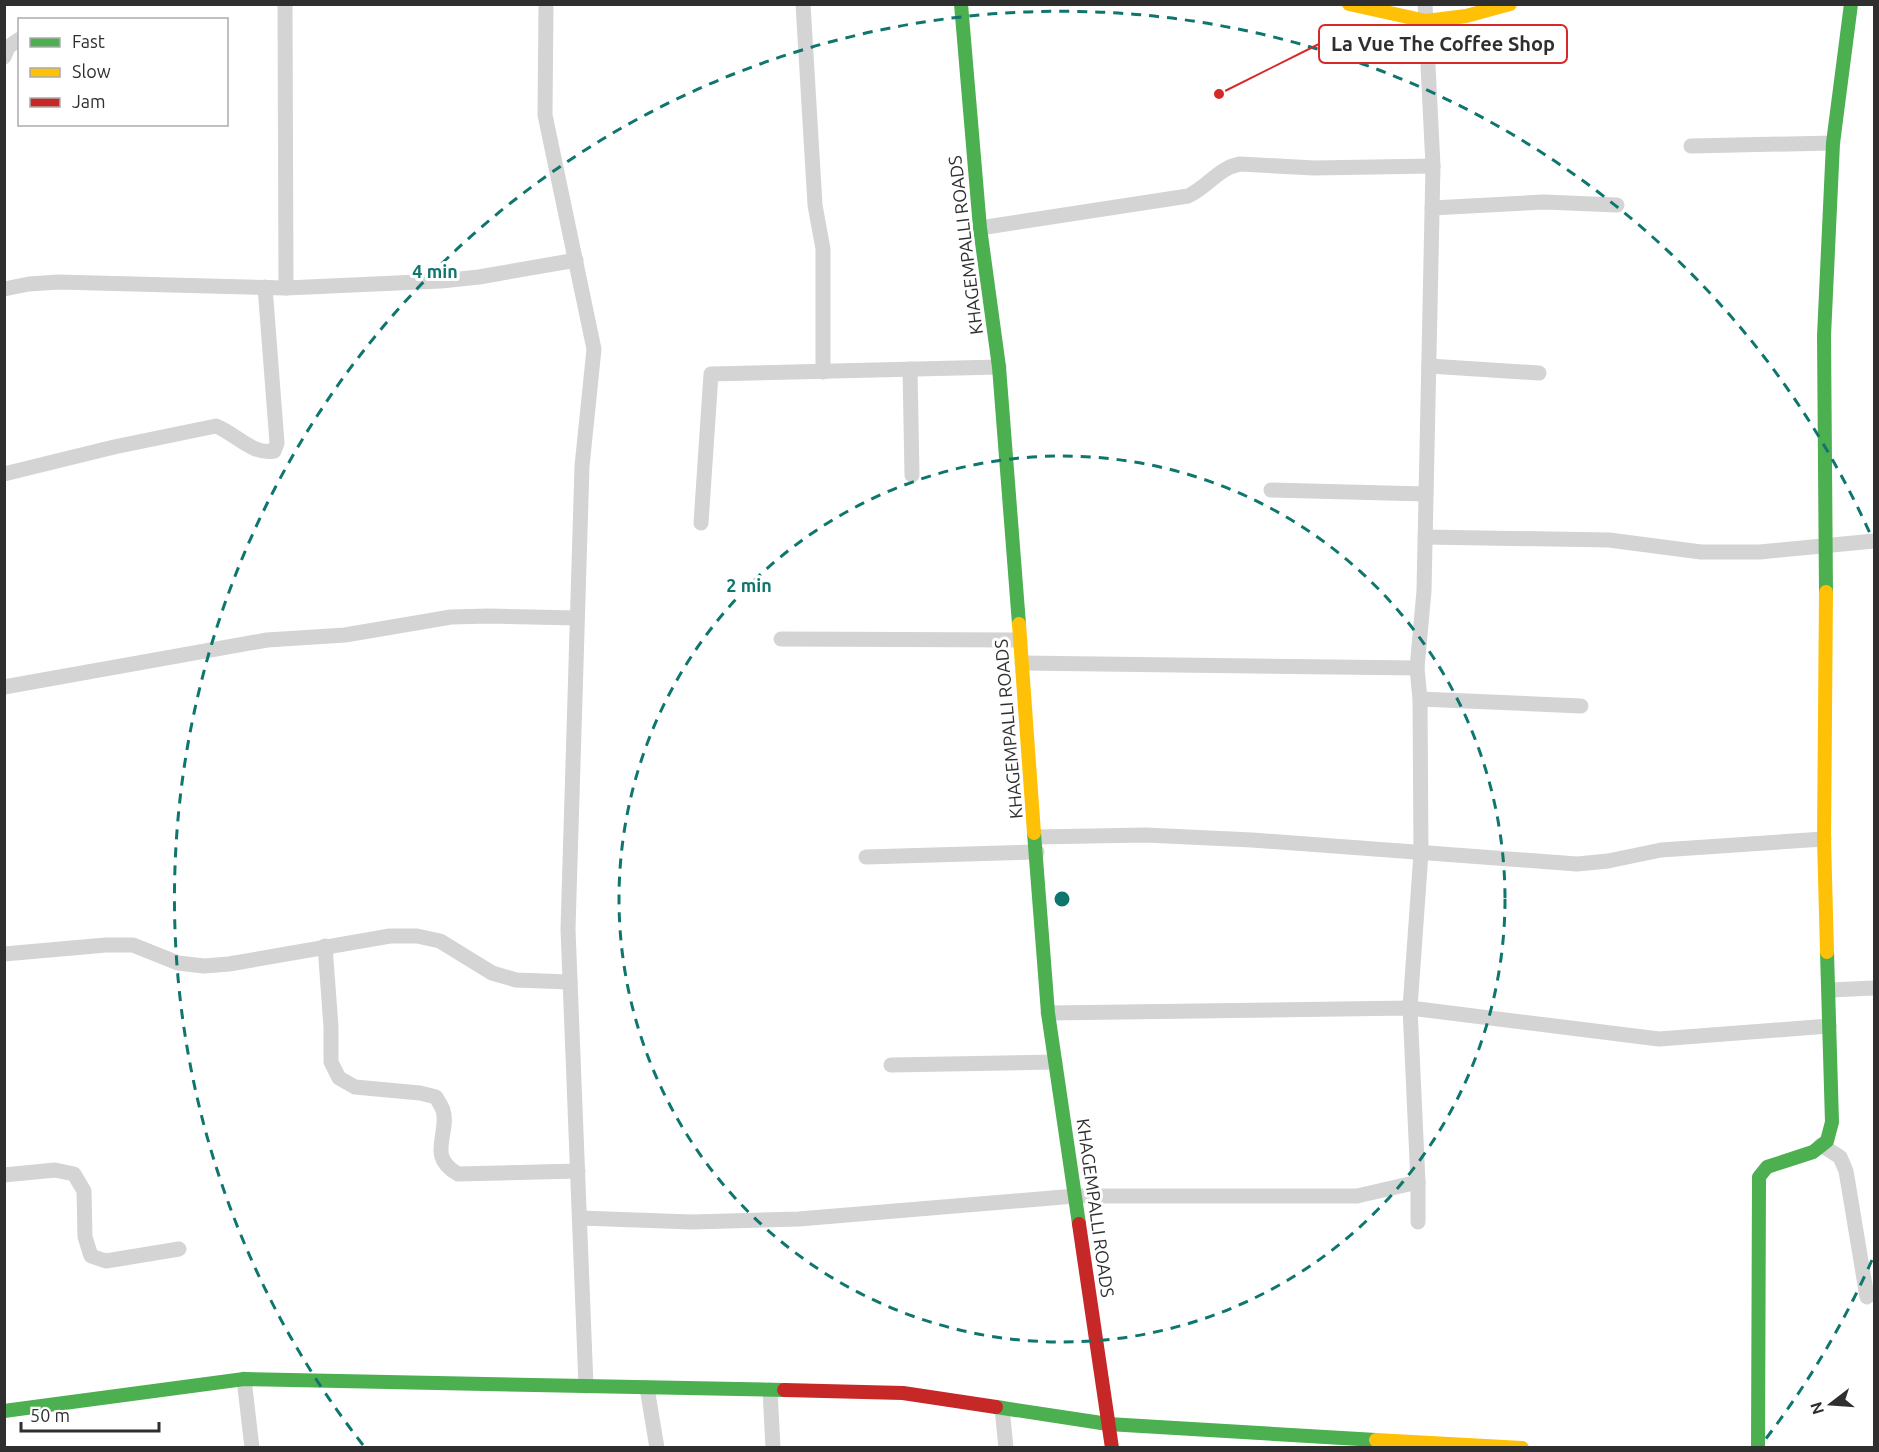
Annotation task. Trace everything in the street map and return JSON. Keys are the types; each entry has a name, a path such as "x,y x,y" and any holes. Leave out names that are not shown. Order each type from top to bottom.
{"main road":[{"name":"KHAGEMPALLI ROADS","path":"961,4 980,228 999,367 1048,1013 1112,1448"},
{"path":"1349,4 1426,21 1466,15 1510,4"},
{"path":"1758,1448 1759,1177 1767,1167 1813,1152 1827,1141 1832,1122 1824,839 1826,545 1824,336 1833,143 1851,4"},
{"path":"4,1411 244,1379 903,1393 1108,1424 1522,1448"}],"street":[{"path":"285,4 286,288"},
{"path":"546,4 545,115 594,349 582,466 568,929 586,1386"},
{"path":"803,4 815,205 823,249 823,372"},
{"path":"1418,1222 1410,1008 1421,853 1420,699 1417,668 1424,591 1433,166 1425,4"},
{"path":"4,57 9,47 18,40"},
{"path":"1691,146 1833,143"},
{"path":"980,228 1188,196 1200,191 1218,173 1229,166 1240,164 1314,168 1433,166"},
{"path":"1432,208 1544,202 1617,204"},
{"path":"4,289 58,282 286,288 441,281 479,277 576,260"},
{"path":"4,474 114,447 216,426 230,432 252,449 265,453 274,451 277,443 265,287"},
{"path":"1429,366 1539,373"},
{"path":"700,523 711,374 999,367"},
{"path":"910,369 912,476"},
{"path":"1271,490 1426,494"},
{"path":"1425,537 1609,540 1701,552 1760,552 1875,541"},
{"path":"4,687 258,641 345,635 451,617 577,618"},
{"path":"781,639 1020,640"},
{"path":"1022,663 1417,668"},
{"path":"1420,699 1581,706"},
{"path":"866,857 1146,834 1592,864 1660,850 1824,839"},
{"path":"4,954 106,945 133,945 178,963 204,966 229,964 390,936 417,936 440,941 492,973 516,980 570,982"},
{"path":"325,946 331,1027 331,1062 339,1078 355,1087 420,1093 436,1097 443,1111 441,1154 447,1167 458,1174 578,1171"},
{"path":"1830,990 1875,988"},
{"path":"1048,1013 1410,1008 1659,1039 1829,1026"},
{"path":"891,1065 1055,1062"},
{"path":"1821,1145 1840,1157 1846,1171 1867,1297"},
{"path":"4,1175 55,1170 74,1174 84,1191 85,1237 91,1256 106,1261 179,1249"},
{"path":"580,1218 692,1222 799,1219 1075,1197 1358,1196 1418,1182"},
{"path":"244,1379 252,1448"},
{"path":"647,1388 657,1448"},
{"path":"770,1390 773,1448"},
{"path":"1002,1408 1006,1448"}],"traffic: fast":[{"path":"961,4 980,228 999,367 1019,624"},
{"path":"1826,592 1824,336 1833,143 1851,4"},
{"path":"1034,833 1048,1013 1079,1224"},
{"path":"1758,1448 1759,1177 1767,1167 1813,1152 1827,1141 1832,1122 1827,952"},
{"path":"4,1411 244,1379 784,1390"},
{"path":"996,1407 1108,1424 1376,1440"}],"traffic: slow":[{"path":"1349,4 1426,21 1466,16 1510,4"},
{"path":"1826,592 1824,839 1827,952"},
{"path":"1019,624 1034,833"},
{"path":"1376,1440 1522,1448"}],"traffic: jam":[{"path":"1079,1224 1112,1448"},
{"path":"784,1390 903,1393 996,1407"}],"place":[{"name":"La Vue The Coffee Shop","path":"1219,94"}]}
